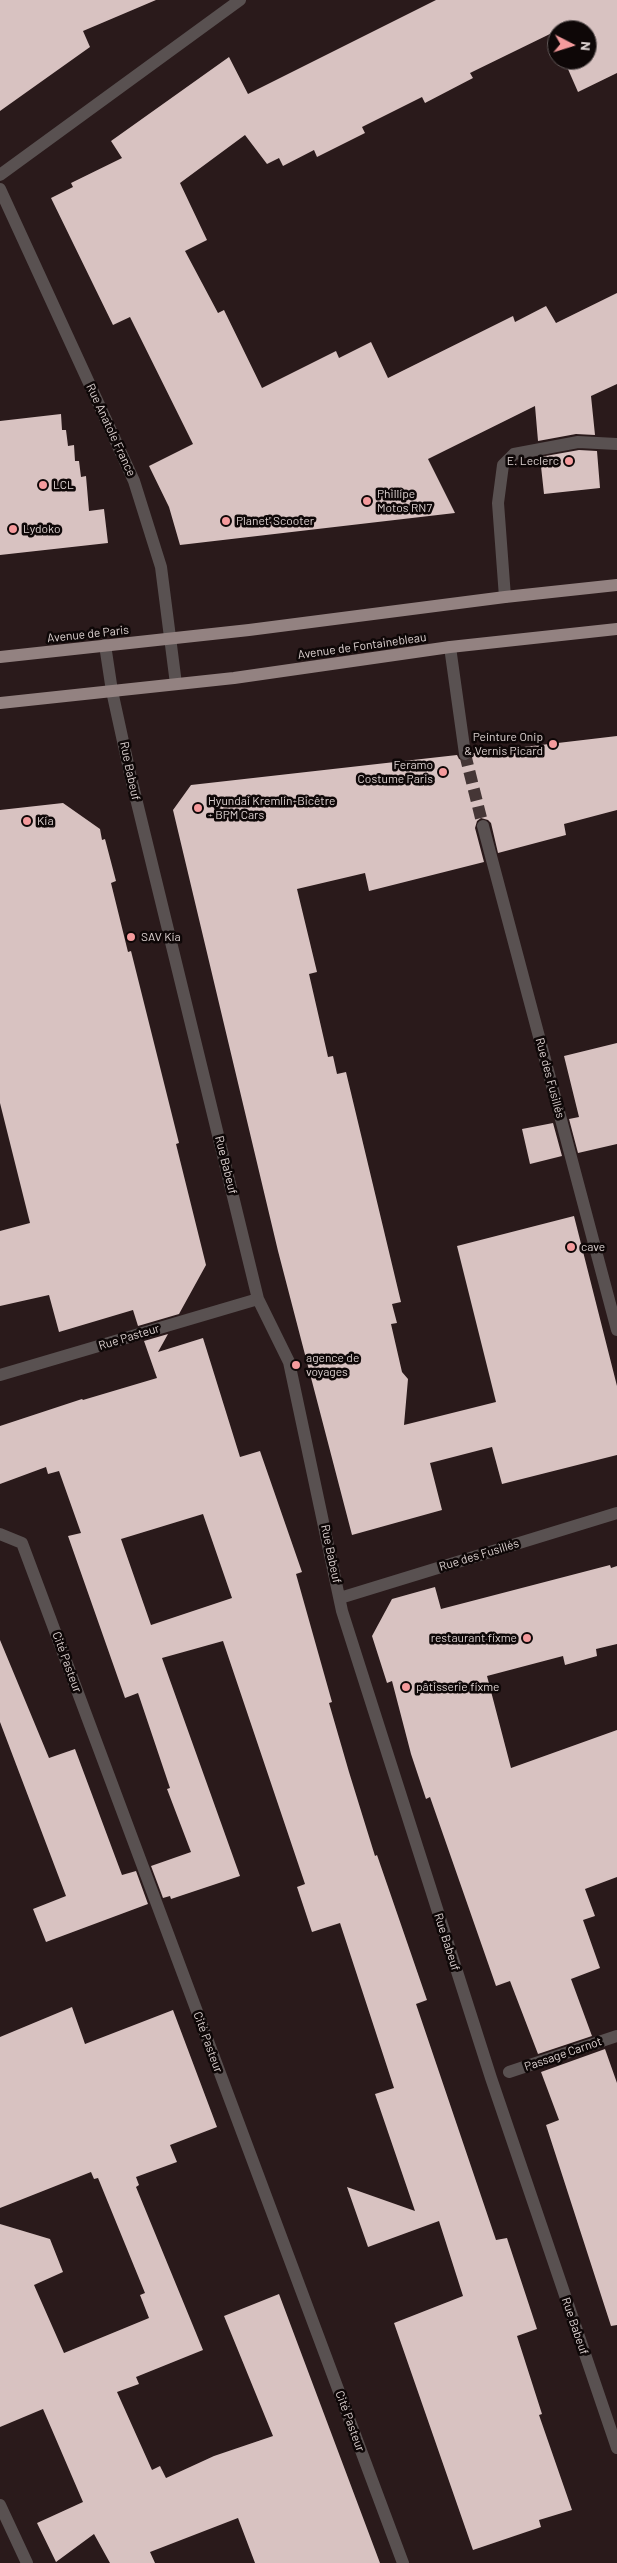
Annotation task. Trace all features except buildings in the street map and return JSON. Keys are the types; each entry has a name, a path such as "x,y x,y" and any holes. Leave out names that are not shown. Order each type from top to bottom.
{"main road":[{"path":"175,638 617,585"},
{"name":"Avenue de Fontainebleau","path":"112,691 234,678 450,647 617,629"},
{"name":"Avenue de Paris","path":"0,657 175,638"},
{"path":"0,703 112,691"}],"street":[{"path":"1,171 240,0"},
{"name":"Rue Anatole France","path":"0,189 134,481 161,567 175,638 176,684"},
{"path":"505,597 498,504 502,465 514,454 523,452 578,442 617,444"},
{"name":"Rue Babeuf","path":"105,646 112,691 131,778 258,1300 289,1362 342,1611 491,2078 617,2448"},
{"path":"450,647 465,754"},
{"name":"Rue des Fusillés","path":"484,826 617,1330"},
{"name":"Rue Pasteur","path":"0,1375 258,1300"},
{"name":"Rue des Fusillés","path":"340,1598 617,1513"},
{"name":"Cité Pasteur","path":"0,1534 22,1543 403,2563"},
{"name":"Passage Carnot","path":"510,2072 617,2036"},
{"path":"0,2505 27,2563"}],"tunnel":[{"path":"465,754 483,826"}],"place":[{"name":"E. Leclerc","path":"569,461"},
{"name":"LCL","path":"43,485"},
{"name":"Phillipe Motos RN7","path":"367,501"},
{"name":"Planet' Scooter","path":"226,521"},
{"name":"Lydoko","path":"13,529"},
{"name":"Peinture Onip & Vernis Picard","path":"553,744"},
{"name":"Feramo Costume Paris","path":"443,772"},
{"name":"Hyundai Kremlin-Bicêtre - BPM Cars","path":"198,808"},
{"name":"Kia","path":"27,821"},
{"name":"SAV Kia","path":"131,937"},
{"name":"cave","path":"571,1247"},
{"name":"agence de voyages","path":"296,1365"},
{"name":"restaurant fixme","path":"527,1638"},
{"name":"pâtisserie fixme","path":"406,1687"}]}
